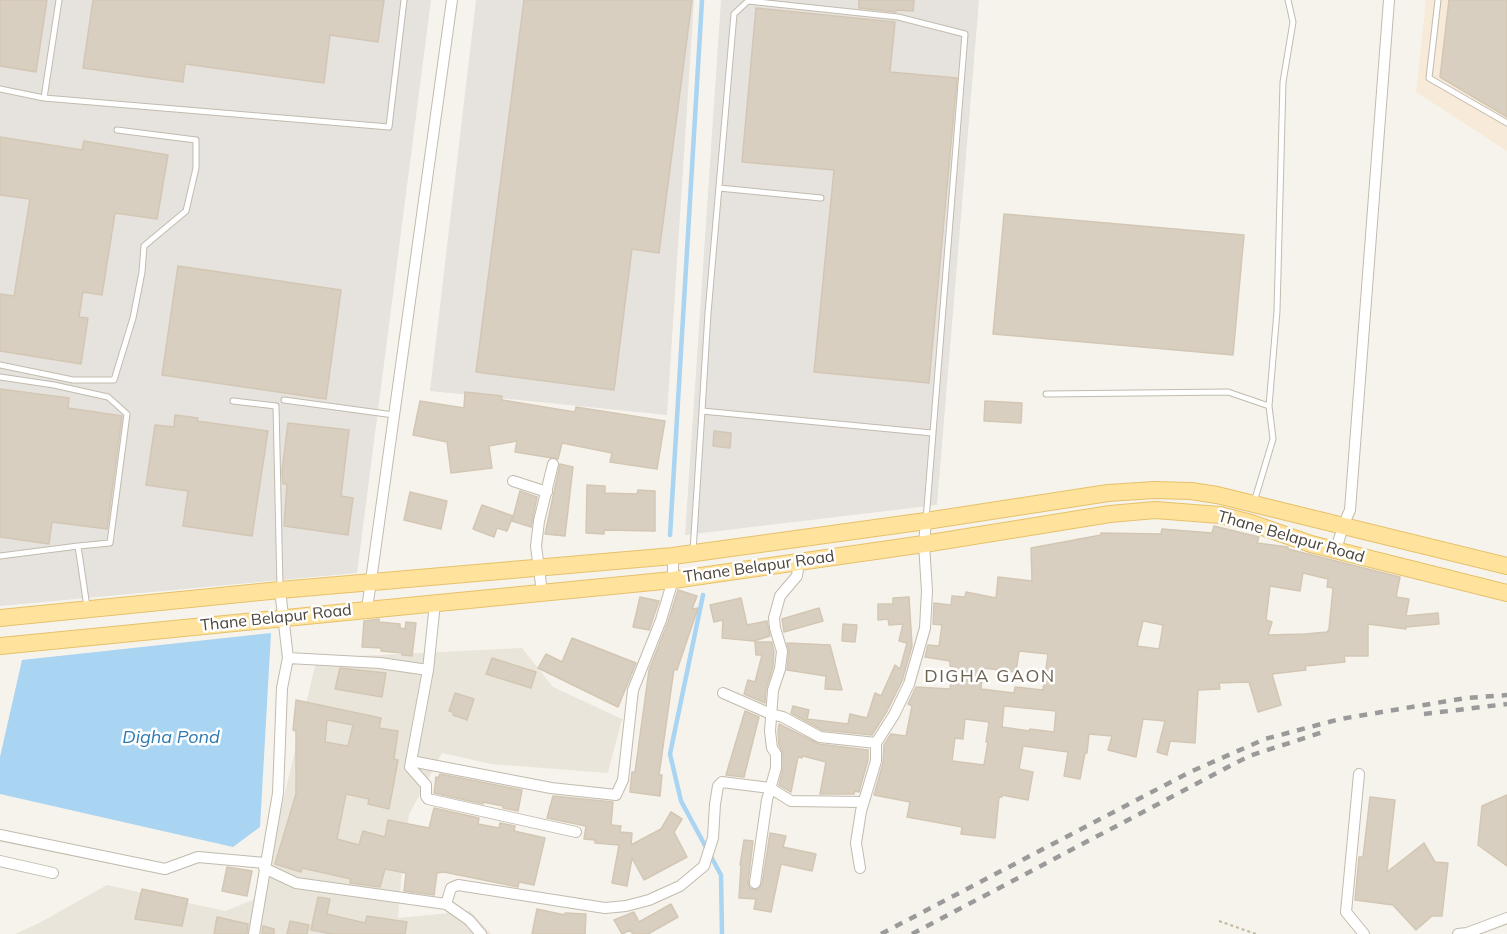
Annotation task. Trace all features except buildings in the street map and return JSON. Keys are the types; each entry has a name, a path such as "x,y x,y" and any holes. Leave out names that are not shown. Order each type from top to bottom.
{"main road":[{"name":"Thane Belapur Road","path":"0,618 280,590 673,556 1108,493 1154,489 1200,492 1507,566"},
{"name":"Thane Belapur Road","path":"0,646 673,580 924,544 1110,514 1155,510 1220,515 1311,544 1507,593"}],"street":[{"path":"367,609 452,0"},
{"path":"1336,550 1350,510 1389,0"},
{"path":"542,592 536,546 553,464"},
{"path":"513,481 547,492"},
{"path":"861,868 856,843 863,802 876,761 876,743 894,715 909,684 925,628 926,521"},
{"path":"411,761 551,788 616,795 623,780 633,690 661,620 673,580 673,556"},
{"path":"755,883 770,788 776,768 776,754 772,748 771,714 773,690 780,669 782,651 774,618 780,596 797,576 800,562"},
{"path":"254,934 278,792 282,688 288,658 280,590"},
{"path":"435,603 428,670 410,767 426,784 426,796 428,799 576,831"},
{"path":"288,658 380,663 428,670"},
{"path":"723,693 783,717 820,737 876,743"},
{"path":"1359,774 1346,912 1364,934"},
{"path":"447,904 451,888 458,885 605,908 649,900 680,886 704,866 711,844 718,786 722,782 770,788 791,801 863,802"},
{"path":"0,835 165,869 198,857 265,866 296,883 447,904 470,920 482,934"},
{"path":"0,861 53,873"},
{"path":"1458,934 1467,933 1507,918"}],"lane":[{"path":"44,98 59,0"},
{"path":"0,89 44,98 389,128 404,0"},
{"path":"1254,504 1274,439 1269,406 1277,311 1283,82 1293,22 1288,0"},
{"path":"1438,0 1430,78 1507,123"},
{"path":"692,553 734,15 748,1 897,17 965,34 926,521"},
{"path":"0,365 73,380 114,380 133,318 142,272 144,246 186,211 196,168 196,140 117,130"},
{"path":"719,188 820,198"},
{"path":"0,377 54,385 108,398 127,414 110,543 0,556"},
{"path":"1046,394 1228,392 1269,406"},
{"path":"284,400 394,415"},
{"path":"233,401 276,406 280,590"},
{"path":"702,411 932,433"},
{"path":"78,546 87,609"}],"path":[{"path":"1219,921 1257,934"}],"shaded area":[{"path":"0,0 431,0 357,573 0,606"},
{"path":"476,0 694,0 667,415 430,391"},
{"path":"721,0 979,0 937,505 685,535"},
{"path":"1426,0 1507,0 1507,151 1416,92"},
{"path":"522,648 553,687 622,719 608,773 491,764 442,753 409,814 398,918 470,911 491,934 15,934 107,885 225,911 260,897 317,658"}],"water":[{"name":"Digha Pond","path":"271,633 260,827 233,847 0,794 0,757 22,660"}],"waterway":[{"path":"670,535 702,0"},
{"path":"703,595 670,754 681,801 721,875 722,934"}],"railway":[{"path":"881,934 1190,772 1265,739 1340,719 1466,698 1507,695"},
{"path":"1424,714 1507,704"},
{"path":"912,934 1249,756 1323,732"}],"district":[{"name":"DIGHA GAON","path":"990,677"}]}
